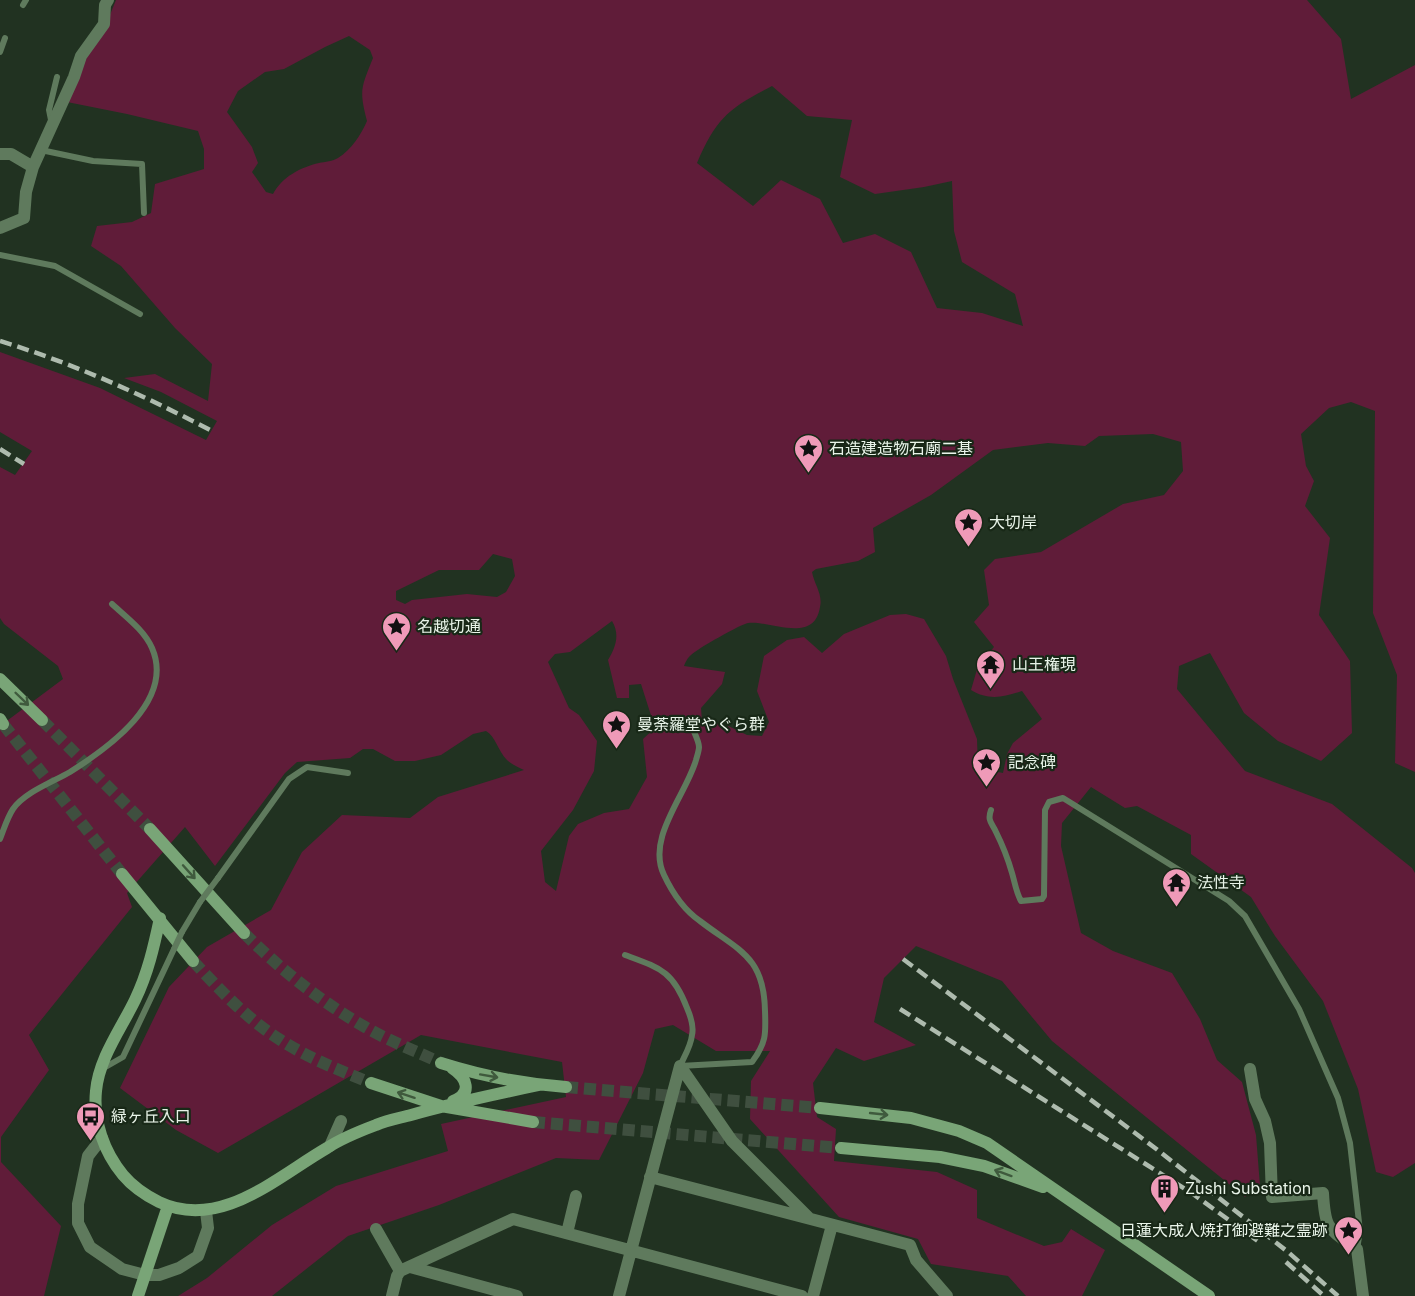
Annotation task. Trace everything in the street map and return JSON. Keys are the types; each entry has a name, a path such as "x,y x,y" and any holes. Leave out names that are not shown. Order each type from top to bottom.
{"main road":[{"path":"0,680 42,720"},
{"path":"150,829 243,933"},
{"path":"122,874 193,961"},
{"path":"160,918 150,964 136,999 112,1044 102,1069 96,1089 96,1106 102,1138 113,1161 131,1185 168,1206 206,1211 229,1205 273,1182 330,1146 379,1124 441,1106 539,1085"},
{"path":"441,1106 461,1098 466,1083 460,1074 443,1064 474,1073 539,1085 566,1087"},
{"path":"371,1083 441,1106 533,1122"},
{"path":"820,1108 911,1118 958,1131 987,1143 1209,1296"},
{"path":"841,1148 940,1157 984,1166 1059,1192"},
{"path":"138,1296 168,1206"}],"street":[{"path":"0,228 24,218 26,192 33,167 74,77 81,56 104,24 105,2"},
{"path":"0,154 12,154 33,167"},
{"path":"619,1296 680,1066"},
{"path":"680,1066 732,1141 811,1220"},
{"path":"1250,1069 1255,1099 1270,1143 1272,1197 1323,1194 1324,1219 1329,1229 1357,1249 1363,1296"},
{"path":"330,1146 341,1121"},
{"path":"102,1138 88,1156 78,1204 78,1223 90,1247 122,1269 145,1275 159,1275 179,1268 198,1256 208,1228 206,1211"},
{"path":"650,1178 910,1245 916,1260 947,1296"},
{"path":"567,1233 576,1197"},
{"path":"392,1296 397,1276 405,1269 513,1219 802,1296"},
{"path":"813,1296 832,1225"},
{"path":"376,1229 405,1269 518,1296"}],"lane":[{"path":"0,52 5,38"},
{"path":"53,124 49,110 57,77"},
{"path":"41,150 93,161 142,164 144,213"},
{"path":"0,255 55,266 140,314"},
{"path":"0,839 13,809 25,798 73,770 121,736 141,713 154,688 156,669 153,649 143,633 112,604"},
{"path":"625,955 652,964 677,985 690,1018 693,1035 680,1066 752,1062 762,1047 766,1027 764,985 754,964 736,946 699,921 686,909 662,872 658,846 693,769 700,746 690,721"},
{"path":"102,1069 123,1057 174,949 200,902 289,779 307,767 348,773"},
{"path":"991,810 988,817 1005,850 1016,894 1021,901 1037,901 1044,896 1045,810 1049,802 1063,798 1229,901 1245,916 1299,1009 1338,1098 1350,1143 1360,1231 1357,1249"}],"shaded area":[{"path":"116,0 1307,0 1341,39 1351,99 1415,65 1415,772 1395,763 1397,675 1373,613 1375,411 1351,402 1329,408 1301,434 1306,466 1314,481 1305,506 1330,538 1319,615 1350,661 1352,733 1321,761 1278,741 1244,713 1210,653 1179,666 1177,689 1245,771 1332,804 1412,868 1415,873 1415,1163 1393,1177 1376,1172 1358,1089 1323,1001 1275,936 1251,897 1191,854 1191,835 1137,806 1125,808 1091,787 1062,823 1061,846 1081,933 1113,951 1172,973 1200,1019 1217,1060 1242,1082 1256,1135 1260,1186 1245,1197 1052,1041 1002,981 916,946 884,978 874,1022 916,1045 864,1061 836,1048 813,1083 817,1117 836,1129 834,1161 937,1172 977,1190 977,1218 1044,1246 1062,1242 1071,1229 1105,1250 1082,1296 1026,1296 1008,1276 931,1264 918,1239 839,1217 750,1119 751,1081 770,1051 716,1051 673,1025 655,1029 643,1073 599,1160 556,1158 439,1205 348,1236 272,1296 178,1296 207,1278 272,1225 336,1186 448,1151 441,1124 566,1097 562,1062 421,1035 218,1153 176,1130 120,1088 169,987 207,947 271,910 302,852 342,815 410,818 438,797 524,770 507,760 486,731 473,734 441,755 415,761 395,761 373,749 363,749 350,758 297,762 285,773 215,866 185,827 127,893 132,907 29,1035 49,1070 1,1137 1,1162 61,1226 44,1296 0,1296 0,726 63,679 58,666 4,624 0,618 0,467 15,475 32,451 0,432 0,352 100,388 206,440 217,421 161,392 124,378 155,374 208,401 212,364 175,328 121,266 91,246 97,226 132,222 151,213 155,184 204,169 204,149 198,131 67,102 74,70 105,27","holes":["349,36 370,50 373,58 362,89 367,121 355,142 343,155 334,160 299,170 281,183 273,194 266,192 252,172 258,163 252,147 227,112 238,91 265,72 284,69","772,86 807,116 852,120 840,177 875,194 952,181 954,231 962,262 1015,294 1023,326 982,313 937,308 911,252 875,234 843,243 820,199 781,180 753,206 697,163 718,125 734,108","1153,434 1181,442 1183,471 1164,495 1123,504 1041,552 995,559 984,570 989,605 974,622 994,647 978,666 971,690 990,697 1022,691 1042,719 1013,743 1007,754 1003,773 978,768 977,739 946,656 924,619 906,614 890,615 844,634 822,653 804,637 787,640 764,656 757,691 769,722 762,736 747,735 724,724 702,722 701,708 722,684 725,672 684,666 695,652 748,623 790,628 809,625 816,618 821,602 812,572 816,569 858,561 875,552 873,528 931,495 993,450 1048,443 1085,446 1099,436","493,554 512,559 515,576 506,592 497,597 467,594 412,600 405,604 396,600 396,591 439,570 479,570","612,621 616,631 616,640 608,660 617,698 629,698 629,685 641,684 655,728 643,739 647,777 629,809 604,813 578,824 569,836 556,891 545,882 541,851 573,810 594,771 597,741 579,715 569,708 548,662 555,654 570,652"]}],"tunnel":[{"path":"42,720 150,829"},
{"path":"3,724 122,874"},
{"path":"244,933 286,972 348,1017 374,1032 441,1063"},
{"path":"193,961 233,1003 267,1031 312,1058 371,1083"},
{"path":"566,1087 820,1108"},
{"path":"533,1122 841,1148"}],"railway":[{"path":"0,341 108,381 212,431"},
{"path":"0,449 24,464"},
{"path":"903,959 1155,1148 1288,1252 1338,1296"},
{"path":"900,1009 1193,1194 1262,1244"},
{"path":"1286,1262 1324,1296"}],"place":[{"name":"石造建造物石廟二基","path":"808,474"},
{"name":"大切岸","path":"968,548"},
{"name":"名越切通","path":"396,652"},
{"name":"山王権現","path":"991,690"},
{"name":"曼荼羅堂やぐら群","path":"616,750"},
{"name":"記念碑","path":"987,788"},
{"name":"法性寺","path":"1176,908"},
{"name":"緑ヶ丘入口","path":"90,1142"},
{"name":"Zushi Substation","path":"1164,1214"},
{"name":"日蓮大成人焼打御避難之霊跡","path":"1349,1256"}]}
